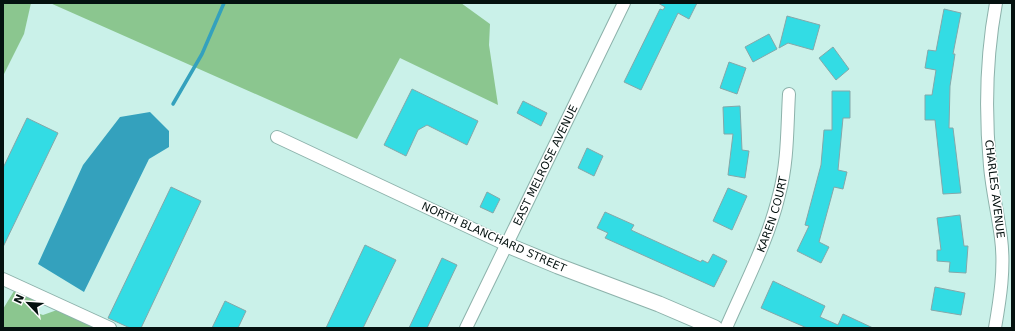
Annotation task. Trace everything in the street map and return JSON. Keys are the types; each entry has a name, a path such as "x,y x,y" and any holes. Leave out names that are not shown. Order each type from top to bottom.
{"street":[{"name":"EAST MELROSE AVENUE","path":"466,328 624,3"},
{"name":"CHARLES AVENUE","path":"995,328 1000,302 1002,259 1001,239 990,167 986,106 996,3"},
{"name":"KAREN COURT","path":"726,328 769,229 780,195 785,168 789,94"},
{"name":"NORTH BLANCHARD STREET","path":"277,137 507,245 659,304 715,328"},
{"path":"3,279 110,328"}],"green space":[{"path":"3,3 31,3 24,34 3,76"},
{"path":"50,3 461,3 490,24 489,45 498,105 400,58 357,139"},
{"path":"14,291 35,299 31,311 43,315 57,310 95,328 3,328 3,309"}],"water":[{"path":"150,112 169,131 169,147 149,159 84,292 38,264 83,165 120,117"}],"building":[{"path":"658,3 697,3 689,19 678,13 641,90 624,82 660,9 663,10 665,7"},
{"path":"944,9 961,13 953,54 955,54 950,86 949,128 953,128 961,193 943,194 935,120 925,120 925,95 932,95 936,70 925,68 928,50 936,51"},
{"path":"787,16 820,25 813,50 788,43 779,48"},
{"path":"769,34 777,49 753,62 745,47"},
{"path":"833,47 849,69 836,80 819,58"},
{"path":"729,62 746,68 737,94 720,88"},
{"path":"412,89 478,121 467,145 427,125 418,130 406,156 384,145"},
{"path":"832,91 850,91 850,118 843,118 838,170 847,172 843,189 834,187 819,242 829,247 821,263 797,251 809,226 805,225 821,165 824,130 832,130"},
{"path":"523,101 547,113 541,126 517,113"},
{"path":"740,106 742,150 749,151 745,178 728,175 733,134 724,134 723,107"},
{"path":"27,118 58,133 3,247 3,168"},
{"path":"587,148 603,156 594,176 578,168"},
{"path":"171,187 201,201 141,328 130,328 108,318"},
{"path":"728,188 747,196 732,230 713,221"},
{"path":"487,192 500,199 493,213 480,207"},
{"path":"605,212 634,225 631,230 701,262 702,260 708,263 713,254 727,261 714,287 605,238 608,233 597,228"},
{"path":"960,215 964,246 968,246 966,273 949,272 950,262 937,261 937,250 941,250 937,218"},
{"path":"365,245 396,260 363,328 326,328"},
{"path":"442,258 457,265 427,328 409,328"},
{"path":"773,281 825,306 820,317 838,325 843,314 873,328 807,328 761,308"},
{"path":"935,287 965,293 961,315 931,310"},
{"path":"225,301 246,311 238,328 212,328"}],"waterway":[{"path":"173,104 202,54 224,3"}]}
